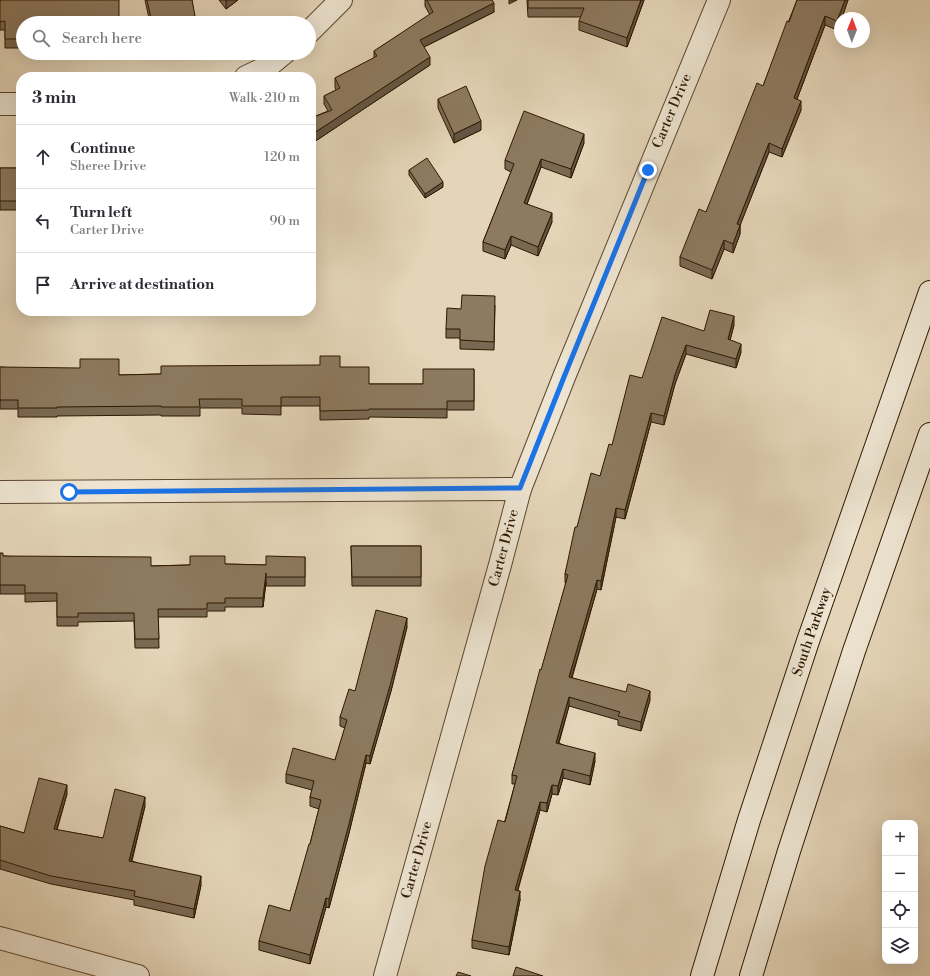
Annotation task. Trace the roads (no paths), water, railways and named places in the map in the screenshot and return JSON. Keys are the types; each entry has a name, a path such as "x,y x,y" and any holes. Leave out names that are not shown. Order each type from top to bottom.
{"street":[{"path":"316,25 341,0"},
{"name":"Carter Drive","path":"385,976 498,573 520,488 719,0"},
{"path":"256,72 267,67 276,60"},
{"path":"0,104 16,104"},
{"name":"South Parkway","path":"702,976 749,820 808,641 930,292"},
{"path":"751,976 789,850 854,651 930,434"},
{"path":"0,492 520,488"},
{"path":"0,938 138,976"}]}
